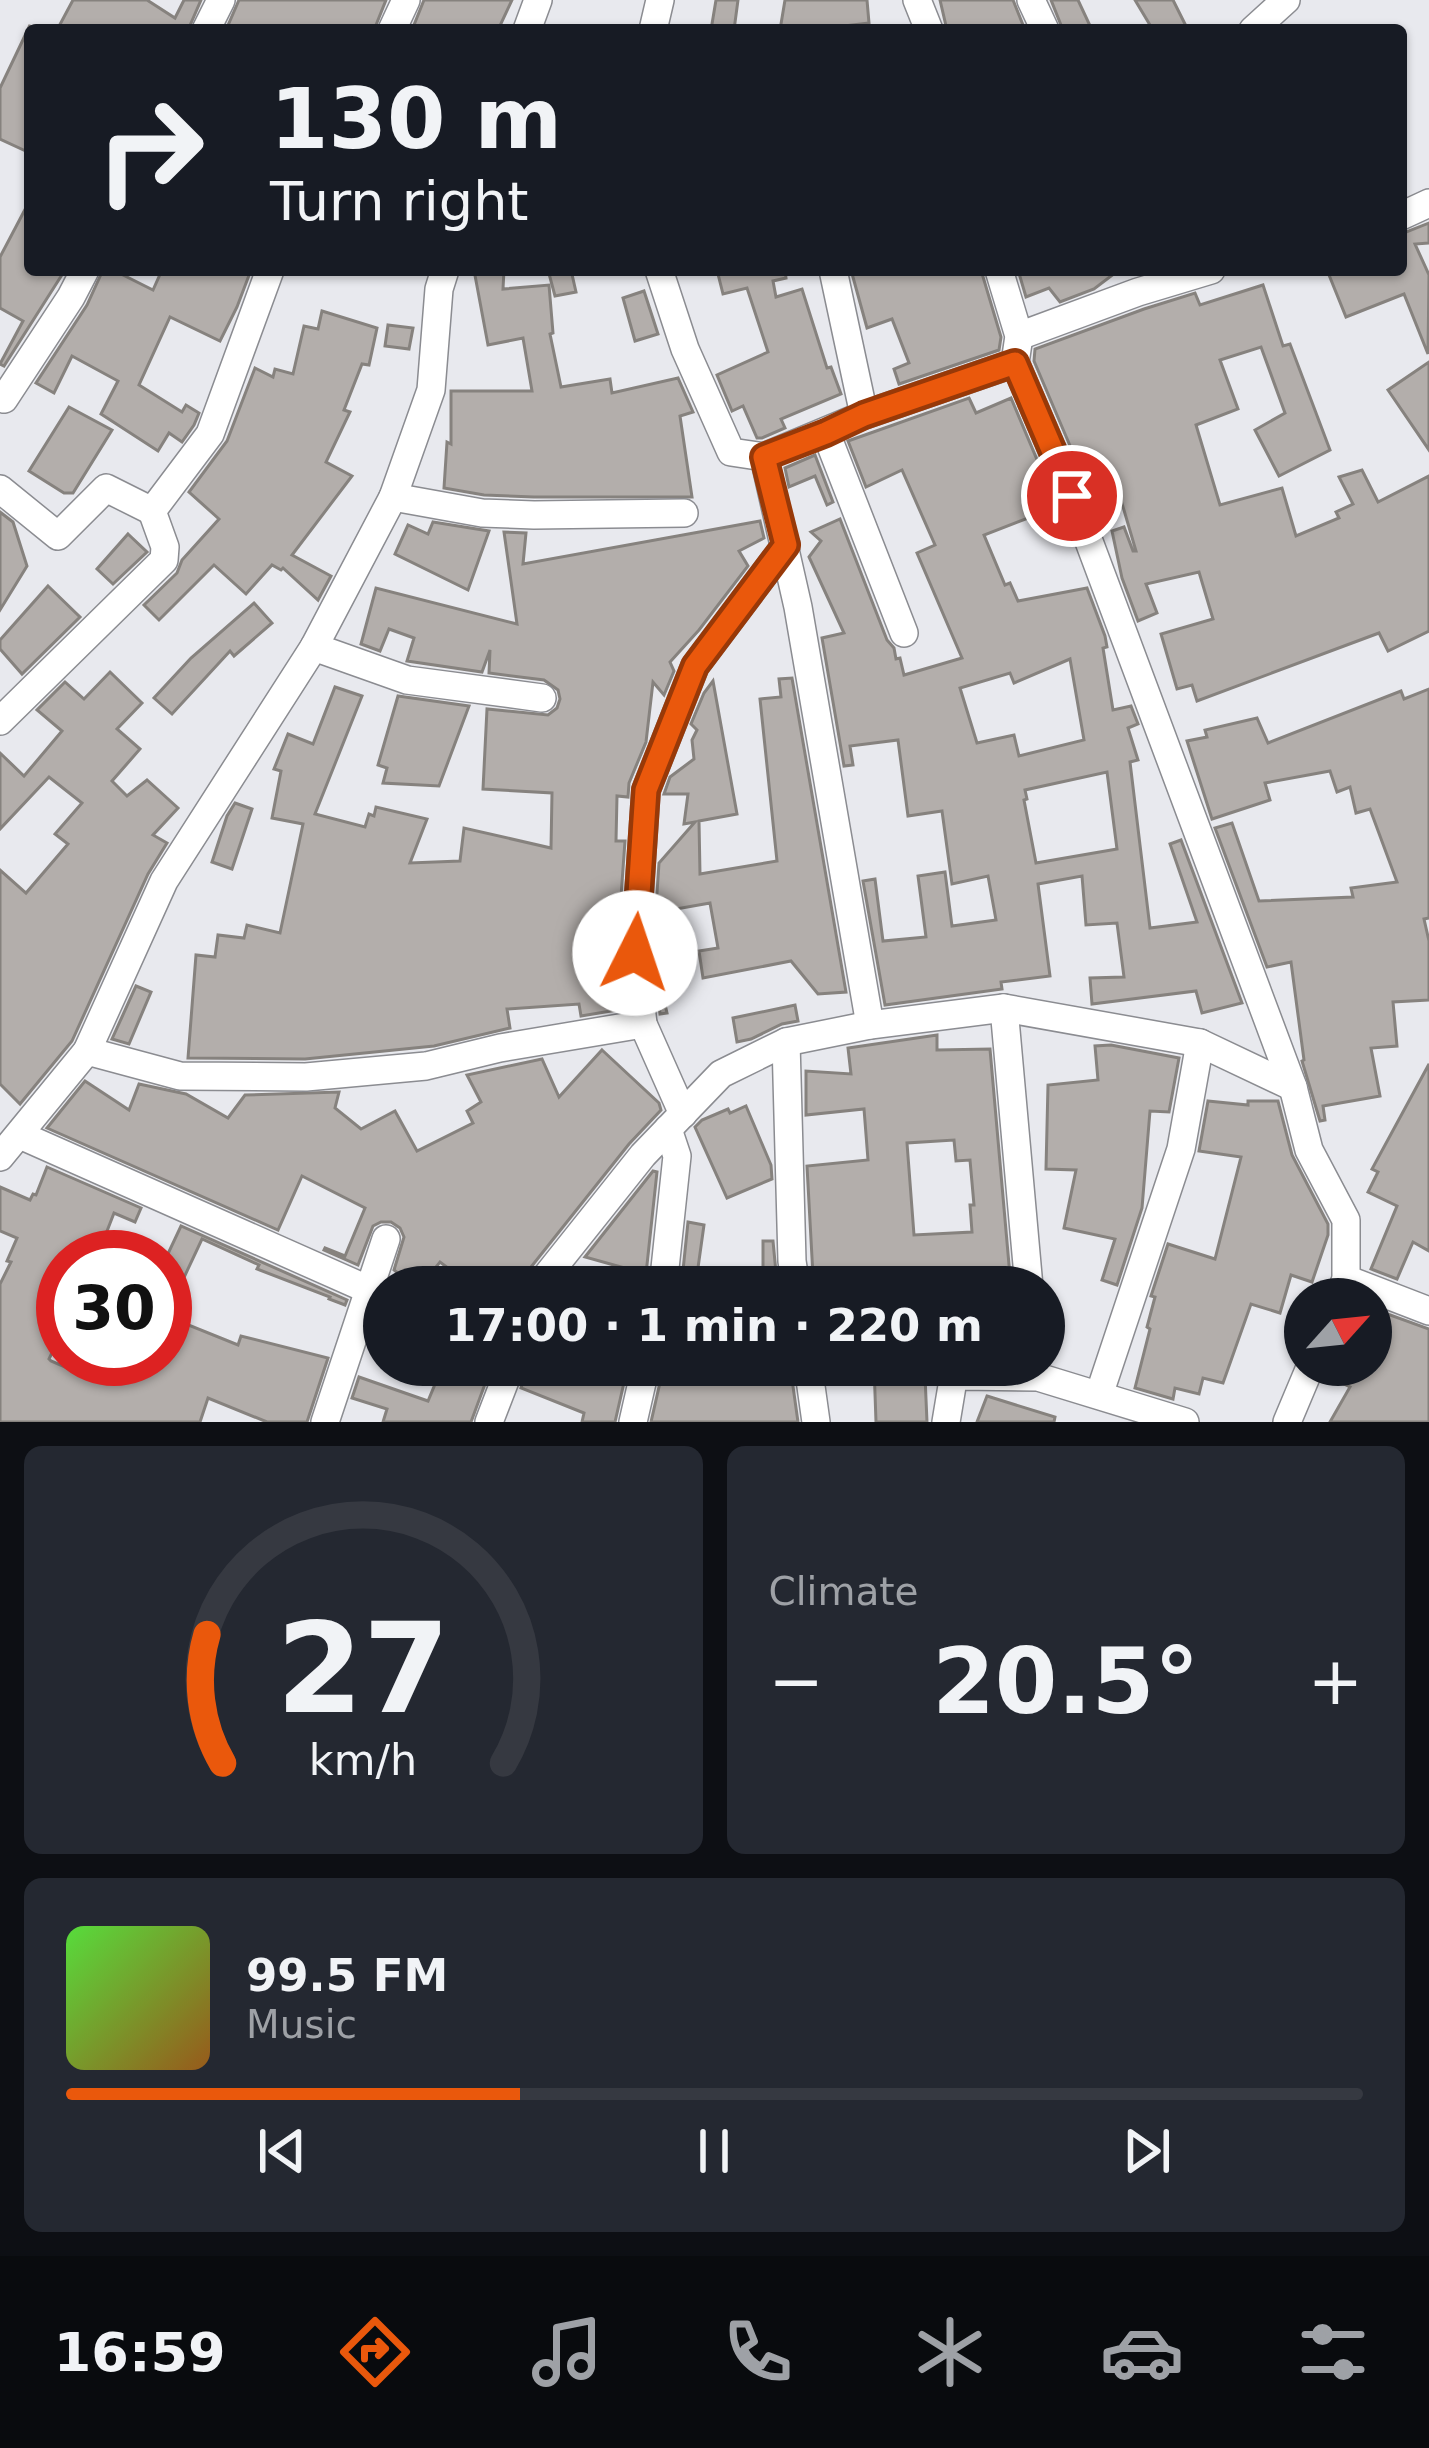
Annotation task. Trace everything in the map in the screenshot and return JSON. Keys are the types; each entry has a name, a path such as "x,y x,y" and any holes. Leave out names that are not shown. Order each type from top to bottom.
{"street":[{"path":"1260,24 1286,0"},
{"path":"2,403 82,276"},
{"path":"152,511 210,434 268,276"},
{"path":"363,1287 5,1151 87,1051 164,881 314,647 393,497 431,390 443,276"},
{"path":"661,276 685,349 731,452 764,457 1017,350 1134,281 1169,276"},
{"path":"834,276 864,415"},
{"path":"1000,276 1017,350 1293,1087 1309,1150 1346,1220 1343,1278"},
{"path":"826,433 904,633"},
{"path":"764,457 786,545 870,1024"},
{"path":"0,489 58,536 106,488 152,511 165,547 164,560 0,722"},
{"path":"393,497 482,513 684,513"},
{"path":"665,1266 677,1156 675,1121 643,1024 635,953 646,790 695,666 786,545"},
{"path":"314,647 407,680 542,698"},
{"path":"555,1266 675,1121 721,1074 786,1042 870,1024 1004,1009 1200,1043 1293,1087"},
{"path":"1004,1009 1028,1266"},
{"path":"87,1051 180,1076 306,1077 426,1066 500,1048 643,1024"},
{"path":"786,1042 793,1266"},
{"path":"1099,1395 1181,1149 1200,1043"},
{"path":"376,1266 386,1239"},
{"path":"325,1422 363,1302"},
{"path":"1392,1302 1429,1312"},
{"path":"1065,1382 1185,1422"},
{"path":"489,1422 503,1386"},
{"path":"633,1422 641,1386"},
{"path":"811,1386 816,1422"},
{"path":"946,1422 951,1386"},
{"path":"1287,1422 1302,1386"}],"building":[{"path":"73,0 147,0 175,18 184,0 201,0 191,24 60,24"},
{"path":"239,0 386,0 376,24 229,24"},
{"path":"424,0 512,0 501,24 414,24"},
{"path":"716,0 738,0 735,24 712,24"},
{"path":"785,0 867,0 869,23 781,24"},
{"path":"940,0 1013,0 1023,24 946,24"},
{"path":"1051,0 1078,0 1089,24 1061,24"},
{"path":"1135,0 1173,0 1185,24 1149,24"},
{"path":"24,38 24,150 0,139 0,88"},
{"path":"24,211 24,276 61,276 4,366 0,364 23,321 0,308 0,257"},
{"path":"1429,223 1429,243 1415,244 1429,275 1428,354 1404,294 1346,317 1329,276 1407,276 1407,232"},
{"path":"100,276 125,276 153,290 159,276 249,276 220,341 170,317 139,385 182,412 186,405 199,413 182,442 169,433 158,451 101,414 118,381 72,356 54,393 36,383"},
{"path":"475,276 504,276 503,289 549,285 550,334 561,387 610,379 612,393 678,378 693,412 680,416 692,497 534,497 444,488 447,442 451,444 451,391 532,391 523,338 488,345"},
{"path":"550,276 572,276 576,292 555,296"},
{"path":"718,276 786,276 773,281 776,297 802,289 827,368 831,367 841,394 781,419 785,428 757,438 743,406 732,411 717,375 768,352 747,288 723,294"},
{"path":"853,276 983,276 1001,337 999,350 899,384 894,369 909,363 892,319 867,328"},
{"path":"1020,276 1111,276 1094,289 1060,302 1049,288 1026,297"},
{"path":"1263,285 1283,346 1290,344 1330,450 1279,476 1255,430 1285,413 1261,347 1220,360 1238,409 1196,425 1220,505 1282,488 1296,536 1339,518 1336,512 1353,504 1339,477 1362,470 1378,502 1429,476 1429,631 1388,651 1379,633 1197,701 1192,685 1177,689 1161,634 1213,619 1199,572 1146,584 1157,613 1138,621 1112,531 1124,527 1136,551 1116,483 1105,487 1102,476 1085,481 1034,361 1035,349 1195,293 1200,305"},
{"path":"644,291 658,334 635,341 623,298"},
{"path":"322,311 377,328 369,365 362,364 344,410 350,412 326,462 352,476 292,555 331,576 318,600 283,568 272,565 246,594 214,565 159,620 144,605 177,573 182,560 219,519 189,492 227,441 255,368 273,377 275,369 293,374 304,326 318,329"},
{"path":"388,325 413,328 409,349 385,346"},
{"path":"1429,362 1429,450 1388,390"},
{"path":"969,398 976,413 1011,398 1057,507 984,535 1005,585 1010,583 1018,601 1087,588 1105,636 1113,710 1131,706 1138,724 1128,728 1138,760 1130,762 1150,928 1197,922 1170,844 1181,840 1242,1003 1202,1013 1196,991 1092,1004 1090,978 1124,977 1117,923 1086,925 1082,876 1038,884 1050,976 1001,982 1002,989 885,1005 863,881 875,879 883,941 926,937 918,876 945,872 952,926 996,920 988,876 952,884 942,811 908,816 898,740 850,746 853,765 844,766 822,638 844,633 809,557 821,541 811,532 840,519 904,675 962,658 917,553 935,545 902,470 866,487 848,441","holes":["1070,659 1084,740 1019,756 1014,735 977,743 960,688 1010,673 1014,683","1107,772 1117,849 1036,863 1025,790"]},
{"path":"69,407 112,430 73,493 64,493 29,471"},
{"path":"815,455 833,502 827,505 815,476 789,487 785,468"},
{"path":"0,512 13,522 27,566 0,610"},
{"path":"760,521 764,538 739,551 748,566 670,662 674,671 664,695 653,682 646,742 628,797 617,796 616,841 625,841 617,952 623,1009 581,1016 579,1004 507,1009 510,1028 434,1046 305,1059 188,1058 196,955 215,957 218,935 244,938 247,925 280,933 303,824 272,818 281,771 274,769 288,734 313,744 335,687 362,696 315,814 365,827 376,807 427,819 410,863 460,861 464,828 551,848 552,793 483,789 487,709 548,715 557,708 558,690 544,680 489,673 490,650 482,672 407,661 414,638 389,629 380,651 361,644 376,588 517,624 504,532 526,533 523,564"},
{"path":"433,522 489,531 468,590 395,554 408,525 428,534"},
{"path":"128,534 147,552 113,584 97,569"},
{"path":"48,586 80,617 22,674 0,649 0,640"},
{"path":"254,603 272,623 234,656 230,651 172,714 154,698"},
{"path":"110,672 142,703 117,729 140,749 112,781 127,796 147,780 178,808 153,835 167,843 148,874 72,1041 20,1104 0,1084 0,870 26,893 68,844 55,834 82,803 49,777 0,829 0,753 24,776 62,731 37,710 65,682 84,699"},
{"path":"792,678 846,992 818,994 791,961 703,978 699,951 718,948 710,903 659,912 658,974 667,1013 660,1014 653,953 659,863 695,822 684,824 688,794 664,794 670,777 694,759 692,740 697,730 691,724 713,681 737,814 699,821 700,874 777,861 760,699 781,697 779,679"},
{"path":"1429,689 1429,918 1424,919 1429,941 1429,1000 1393,1002 1397,1046 1371,1048 1380,1096 1323,1106 1325,1120 1320,1121 1302,1061 1291,962 1267,967 1215,828 1232,823 1259,901 1353,897 1351,888 1397,882 1370,809 1356,813 1350,787 1337,792 1330,771 1265,783 1270,800 1212,819 1187,741 1207,737 1205,730 1257,718 1268,743 1401,691 1404,699"},
{"path":"398,696 469,706 439,786 383,783 387,768 378,765"},
{"path":"235,803 252,809 232,869 212,862"},
{"path":"136,986 151,992 129,1044 112,1039"},
{"path":"795,1005 798,1021 737,1042 733,1018"},
{"path":"937,1035 937,1050 990,1049 1009,1266 812,1266 807,1166 868,1160 864,1109 806,1115 806,1071 851,1074 848,1048","holes":["954,1140 956,1161 970,1160 972,1232 914,1235 907,1143"]},
{"path":"1095,1046 1179,1058 1169,1112 1150,1111 1142,1208 1117,1285 1102,1280 1115,1239 1064,1228 1076,1170 1046,1169 1048,1085 1098,1080"},
{"path":"602,1050 661,1110 532,1266 445,1266 440,1262 437,1266 395,1266 404,1237 391,1222 373,1226 358,1265 324,1250 345,1256 365,1208 302,1176 278,1230 47,1128 85,1081 129,1110 139,1084 186,1094 228,1118 245,1095 339,1092 335,1108 361,1129 395,1111 417,1151 473,1123 467,1111 481,1102 467,1075 542,1059 559,1097"},
{"path":"1429,1064 1429,1251 1413,1242 1397,1279 1371,1269 1397,1206 1368,1192 1378,1172 1372,1169"},
{"path":"1208,1101 1248,1105 1248,1101 1278,1101 1292,1155 1328,1224 1328,1235 1313,1278 1284,1278 1280,1313 1251,1304 1223,1383 1203,1378 1199,1394 1175,1388 1173,1399 1135,1388 1150,1329 1155,1297 1151,1296 1168,1244 1215,1259 1241,1157 1199,1151"},
{"path":"746,1106 771,1165 772,1179 727,1198 695,1127 728,1109 730,1113"},
{"path":"47,1167 141,1208 135,1222 114,1213 107,1230 36,1230 36,1386 192,1386 192,1326 238,1345 241,1336 328,1358 307,1422 267,1422 208,1398 200,1422 0,1422 0,1284 17,1238 0,1231 0,1187 30,1200"},
{"path":"653,1171 657,1172 647,1266 617,1266 585,1257"},
{"path":"688,1222 704,1225 698,1266 683,1266"},
{"path":"192,1231 347,1300 345,1305 257,1269 259,1265 202,1239 192,1260"},
{"path":"763,1241 773,1241 775,1266 763,1266"},
{"path":"1392,1316 1429,1329 1429,1422 1330,1422 1350,1387 1392,1386"},
{"path":"359,1377 363,1386 385,1386 428,1401 434,1386 484,1386 471,1422 383,1422 387,1409 352,1398"},
{"path":"623,1386 615,1422 582,1422 584,1413 521,1388"},
{"path":"659,1386 793,1386 798,1422 651,1422"},
{"path":"875,1386 925,1386 927,1422 876,1422"},
{"path":"987,1396 1055,1417 1054,1422 977,1422"}],"route":[{"path":"635,953 646,790 695,666 786,545 764,457 864,415 1015,363 1072,496"}]}
